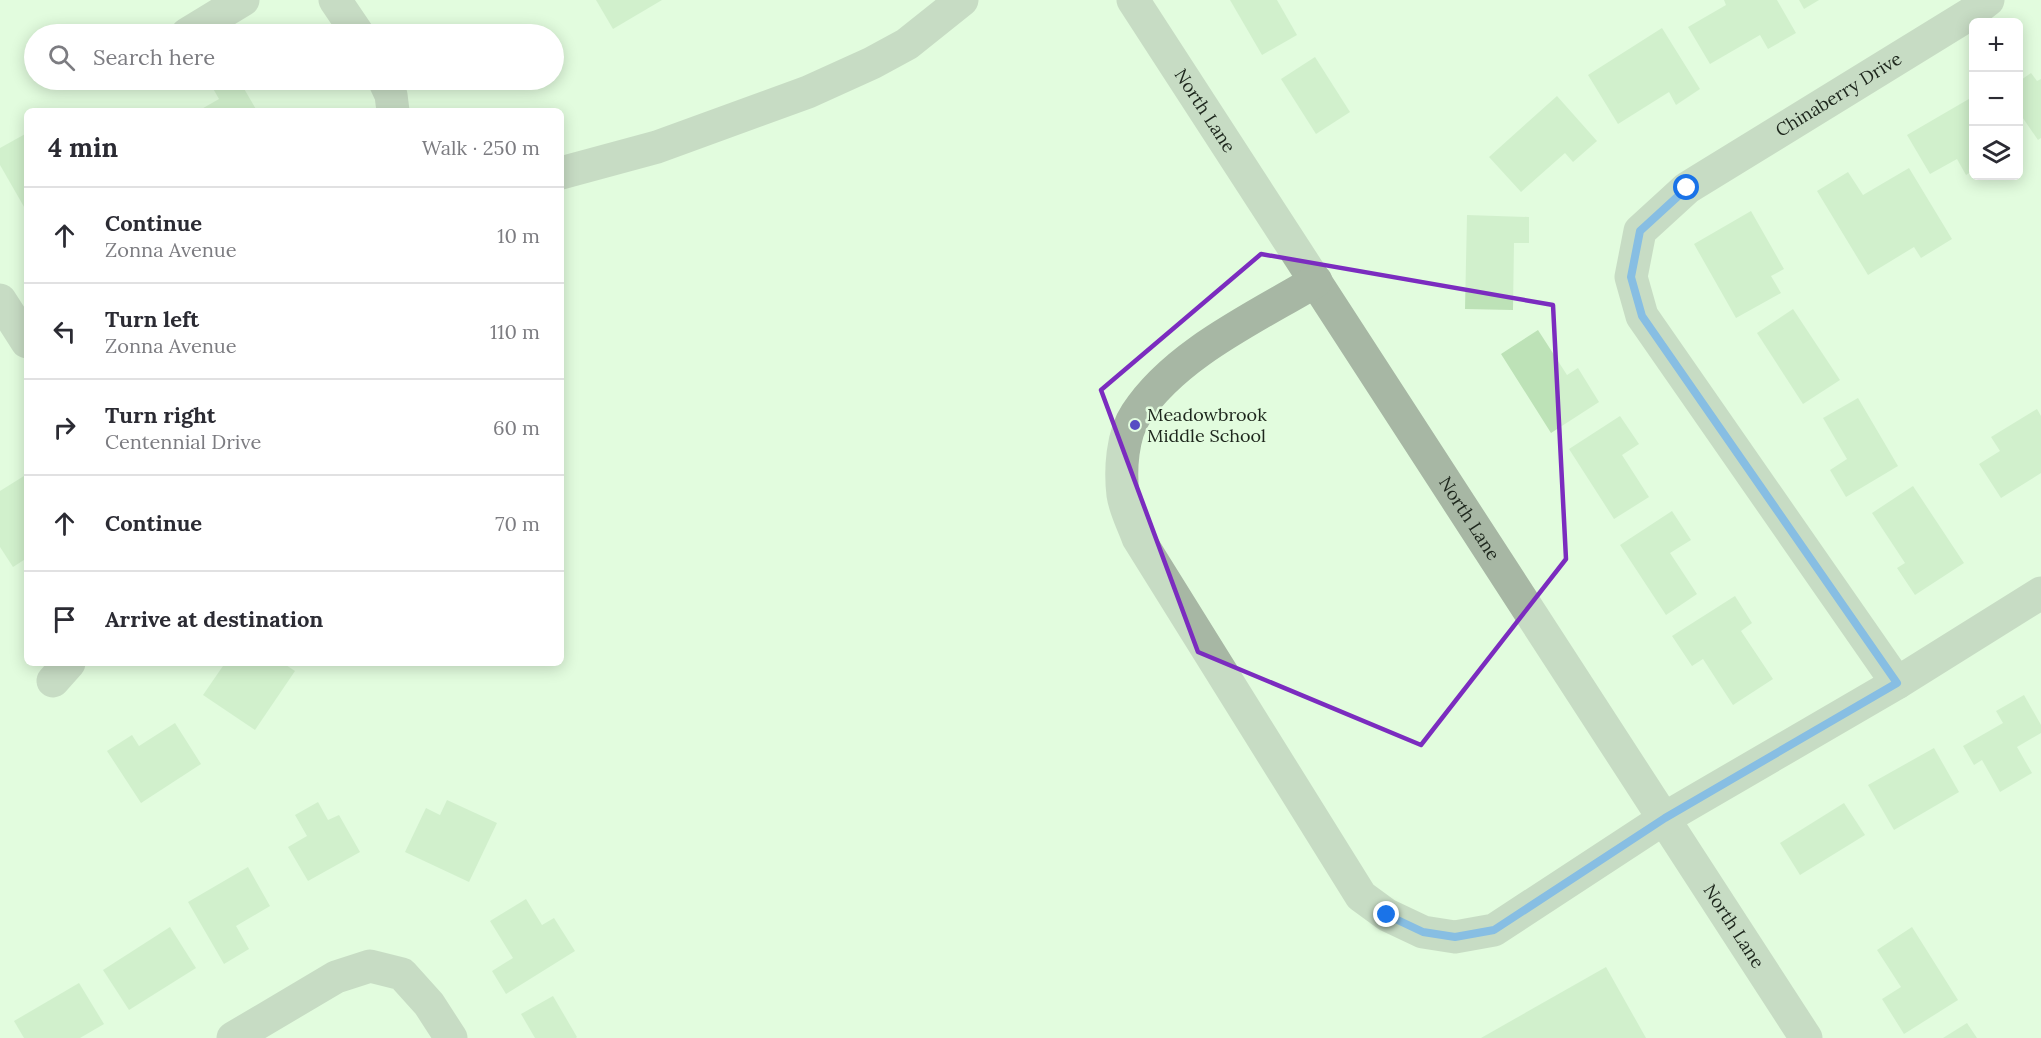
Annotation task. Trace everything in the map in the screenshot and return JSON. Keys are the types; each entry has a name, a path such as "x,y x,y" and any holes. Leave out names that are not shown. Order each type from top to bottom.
{"street":[{"path":"203,24 243,0"},
{"path":"335,0 351,24"},
{"path":"564,172 657,147 808,92 872,63 907,44 962,0"},
{"name":"North Lane","path":"1133,0 1806,1038"},
{"name":"Chinaberry Drive","path":"1897,683 1642,316 1631,277 1640,231 1687,188 1970,14 1988,0"},
{"path":"389,90 393,108"},
{"path":"1316,281 1191,357 1162,382 1135,416 1123,454 1123,496 1137,538 1361,896 1387,915 1423,932 1455,937 1494,930 1665,818 1897,683 2041,593"},
{"path":"0,300 24,337"},
{"path":"233,1038 336,977 370,966 402,974 429,1004 451,1038"}],"highlighted area":[{"path":"1261,254 1553,305 1566,559 1421,745 1198,652 1101,390"}],"building":[{"path":"596,0 662,0 613,29"},
{"path":"1230,0 1277,0 1297,35 1262,55"},
{"path":"1724,0 1777,0 1796,33 1768,49 1760,35 1710,64 1688,27 1726,5"},
{"path":"1799,0 1819,0 1804,9"},
{"path":"1662,28 1700,89 1676,105 1669,92 1618,124 1588,75"},
{"path":"1315,57 1350,112 1316,134 1281,79"},
{"path":"2031,73 2037,81 2041,79 2041,138 2038,140 2023,118 2023,79"},
{"path":"214,90 245,90 255,108 203,108 219,99"},
{"path":"1557,96 1597,141 1573,162 1565,153 1521,192 1489,157"},
{"path":"1969,99 1969,173 1966,175 1957,159 1930,174 1907,135"},
{"path":"24,135 24,207 0,165 0,148"},
{"path":"1909,168 1952,239 1921,258 1914,247 1868,275 1817,191 1848,172 1863,195"},
{"path":"1751,211 1784,269 1771,276 1781,293 1736,318 1694,244"},
{"path":"1467,215 1529,217 1529,243 1514,243 1513,310 1465,309"},
{"path":"1793,309 1840,380 1803,404 1757,333"},
{"path":"1538,330 1567,375 1578,368 1599,402 1551,433 1501,354"},
{"path":"1858,398 1898,466 1846,497 1830,470 1847,459 1823,418"},
{"path":"2037,409 2041,416 2041,473 2001,498 1979,464 2000,451 1991,437"},
{"path":"1620,416 1639,444 1622,455 1649,497 1614,519 1569,449"},
{"path":"24,476 24,560 13,567 0,547 0,491"},
{"path":"1913,486 1964,563 1915,595 1897,568 1905,563 1872,513"},
{"path":"1672,511 1691,540 1670,553 1697,594 1666,615 1620,545"},
{"path":"1735,596 1752,623 1741,631 1773,679 1733,705 1703,659 1692,666 1672,636"},
{"path":"223,666 288,666 295,671 255,730 203,695"},
{"path":"2024,695 2041,725 2041,733 2017,747 2032,773 2000,792 1982,760 1974,765 1963,746 2003,723 1996,711"},
{"path":"175,723 201,764 141,803 107,751 132,735 139,746"},
{"path":"1934,748 1959,792 1894,830 1868,785"},
{"path":"447,800 497,823 469,882 405,852 426,808 440,815"},
{"path":"318,802 328,820 339,815 360,852 308,881 288,847 307,836 295,815"},
{"path":"1844,803 1865,835 1800,875 1780,843"},
{"path":"248,867 270,906 236,926 249,949 224,964 188,902"},
{"path":"526,899 542,925 554,918 575,951 506,994 492,971 513,958 490,921"},
{"path":"170,927 196,968 129,1010 103,970"},
{"path":"1912,927 1958,1000 1904,1034 1882,999 1901,987 1877,950"},
{"path":"1606,967 1646,1038 1481,1038"},
{"path":"79,983 104,1024 80,1038 24,1038 14,1021"},
{"path":"553,996 576,1038 535,1038 521,1014"},
{"path":"1967,1023 1977,1038 1943,1038"}],"place":[{"name":"Meadowbrook Middle School","path":"1135,425"}],"route":[{"path":"1387,915 1423,932 1455,937 1494,930 1665,818 1897,683 1642,316 1631,277 1640,231 1687,188"}]}
